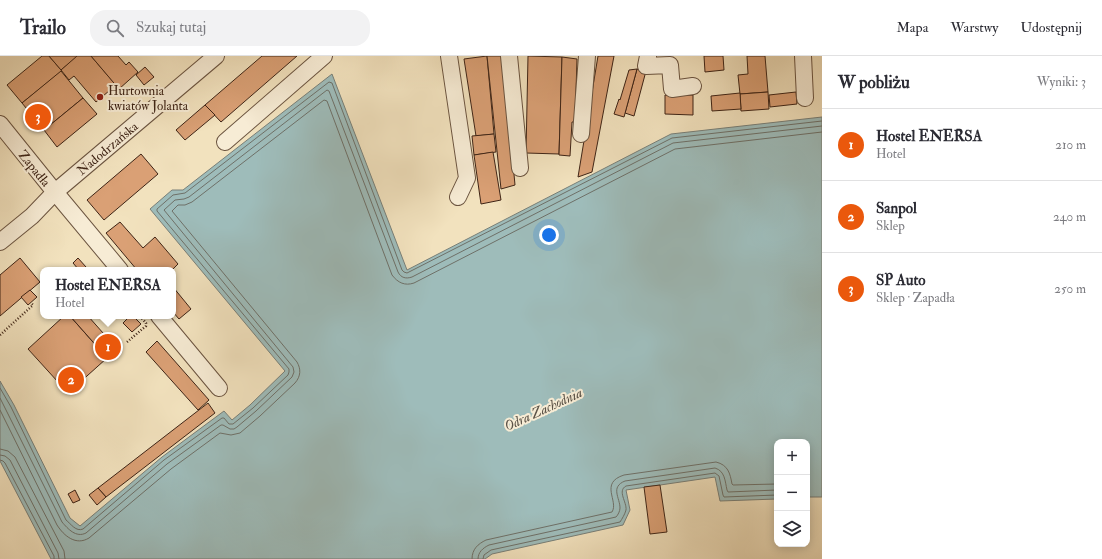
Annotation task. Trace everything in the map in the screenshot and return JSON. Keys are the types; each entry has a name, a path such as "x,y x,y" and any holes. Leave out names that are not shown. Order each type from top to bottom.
{"street":[{"name":"Nadodrzańska","path":"0,242 32,216 55,192 216,56"},
{"path":"225,142 324,56"},
{"path":"449,56 467,178 458,197"},
{"path":"509,56 520,168"},
{"path":"581,134 587,56"},
{"path":"648,56 646,66 670,65 672,89 693,86"},
{"path":"803,56 805,98"},
{"name":"Zapadła","path":"0,124 118,267"},
{"path":"162,319 219,388"}],"path":[{"path":"0,334 32,305 31,303"},
{"path":"127,342 146,326 146,322 143,319"}],"water":[{"name":"Odra Zachodnia","path":"332,74 407,270 671,134 822,117 822,497 810,497 810,439 774,439 774,499 720,501 715,477 626,490 630,510 623,525 492,554 485,559 51,559 0,461 0,381 14,405 70,518 80,526 162,457 224,411 232,420 250,405 285,371 150,209 172,190 183,190"}],"building":[{"path":"42,56 49,56 62,71 22,103 7,85"},
{"path":"49,56 76,56 77,57 61,70"},
{"path":"77,56 91,56 116,85 96,102 74,76 69,80 61,70"},
{"path":"91,56 118,56 126,65 129,62 138,72 119,89"},
{"path":"262,56 297,56 221,122 205,105"},
{"path":"487,56 494,134 476,136 464,59"},
{"path":"487,56 503,56 515,185 501,189"},
{"path":"528,56 562,57 559,154 526,153"},
{"path":"598,56 614,56 592,172 578,177"},
{"path":"704,56 723,56 724,70 705,72"},
{"path":"747,56 765,56 768,92 740,94 738,75 748,74"},
{"path":"562,57 577,59 575,122 572,122 570,156 559,155"},
{"path":"145,67 154,77 144,85 136,75"},
{"path":"637,69 646,71 634,116 625,113"},
{"path":"637,69 624,117 614,114 629,70"},
{"path":"61,71 83,98 44,130 22,103"},
{"path":"768,92 769,109 741,111 740,94"},
{"path":"796,92 797,104 770,107 769,95"},
{"path":"740,93 741,109 712,111 711,96"},
{"path":"665,95 693,95 693,115 665,114"},
{"path":"83,98 97,114 57,147 44,130"},
{"path":"205,105 215,115 185,140 176,130"},
{"path":"494,134 496,152 474,155 472,136"},
{"path":"493,152 501,200 481,204 474,155"},
{"path":"141,154 158,174 104,220 87,200"},
{"path":"120,222 143,248 155,237 178,264 175,267 134,267 106,233"},
{"path":"20,258 40,282 0,316 0,275"},
{"path":"78,258 86,267 76,267 73,263"},
{"path":"30,290 37,297 28,305 21,297"},
{"path":"176,291 191,309 179,319 176,316"},
{"path":"61,319 73,319 107,358 68,393 28,349"},
{"path":"73,319 91,319 119,351 109,360"},
{"path":"127,319 136,319 141,324 132,332 123,323"},
{"path":"157,341 209,400 198,410 146,352"},
{"path":"208,403 215,413 106,497 98,488"},
{"path":"660,485 667,532 650,534 644,487"},
{"path":"98,488 106,497 97,505 89,495"},
{"path":"75,490 80,500 73,503 68,494"}],"place":[{"name":"Hurtownia kwiatów Jolanta","path":"100,97"},
{"name":"SP Auto","path":"38,117"},
{"name":"Hostel ENERSA","path":"108,347"},
{"name":"Sanpol","path":"71,380"}]}
